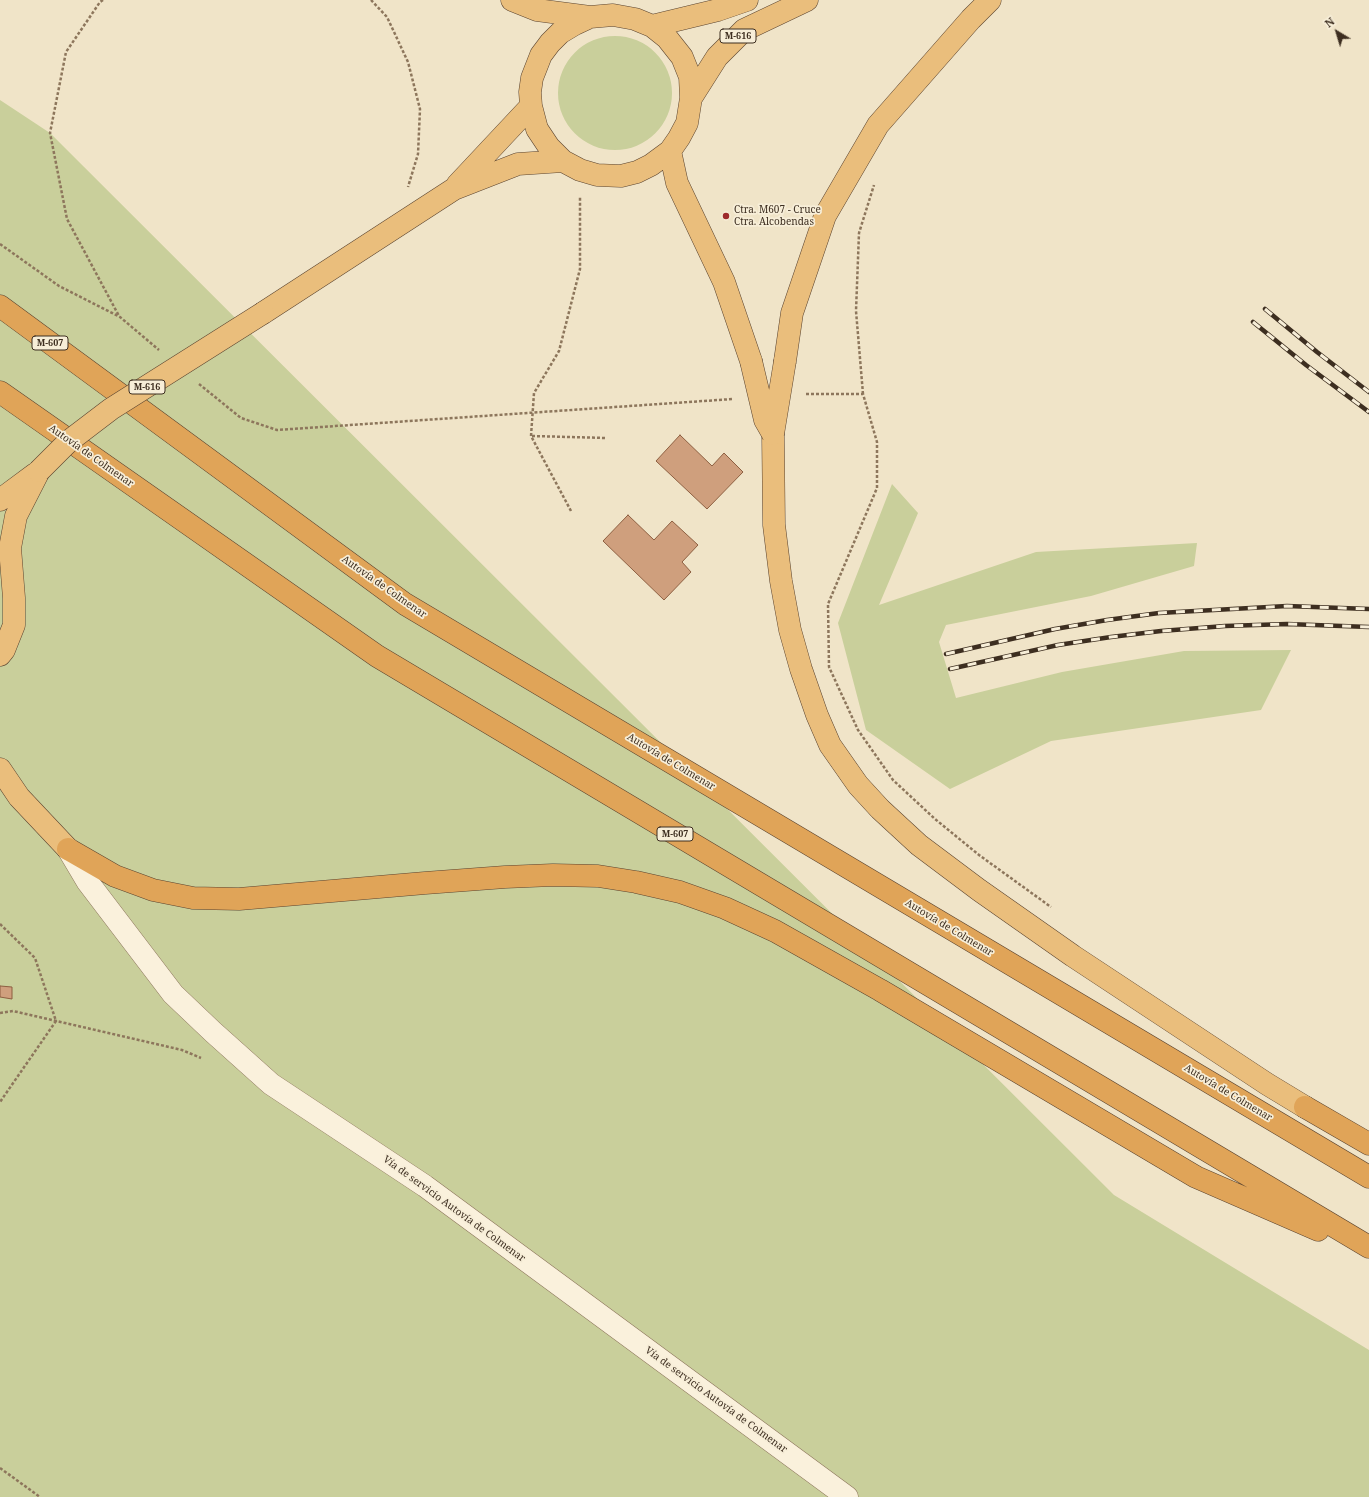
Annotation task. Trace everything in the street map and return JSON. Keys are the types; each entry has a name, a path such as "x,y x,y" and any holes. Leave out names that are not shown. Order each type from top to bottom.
{"highway":[{"path":"512,0 537,10 590,18"},
{"path":"652,26 718,10 747,0"},
{"name":"M-616","path":"691,98 717,57 744,30 807,0"},
{"path":"990,0 971,19 878,124 825,216 792,313 773,434 774,524 781,581 790,630 800,669 830,745 858,785 880,809 919,845 979,890 1073,956 1261,1080 1369,1144"},
{"name":"M-616","path":"0,500 39,471 69,441 111,409 263,313 454,189 518,164 572,166 597,175 621,176 637,172 651,165 670,151 679,138 687,123 691,98 690,77 682,57 667,38 652,26 634,18 613,15 590,18 575,24 560,33 550,43 542,55 532,78 530,92 531,106 537,129 549,147 572,166"},
{"name":"M-616","path":"454,189 531,106"},
{"path":"670,151 677,183 724,282 751,361 765,420 773,434"},
{"name":"Autovía de Colmenar","path":"0,306 405,604 1369,1177"},
{"name":"Autovía de Colmenar","path":"0,392 377,656 1369,1246"},
{"name":"M-616","path":"0,655 4,650 14,625 14,598 10,548 16,516 39,471"},
{"path":"0,769 19,797 68,849 115,876 153,890 192,898 239,900 425,883 553,875 598,876 636,882 680,892 725,908 775,931 880,990 1196,1177 1369,1251"}],"street":[{"name":"Vía de servicio Autovía de Colmenar","path":"68,849 87,881 173,994 271,1084 426,1186 847,1497"}],"path":[{"path":"103,0 100,2 66,52 50,133 67,219 120,317"},
{"path":"371,0 386,17 408,62 420,108 418,154 407,191"},
{"path":"571,511 531,436 534,393 559,351 580,269 572,166"},
{"path":"875,182 859,233 856,311 863,394 877,442 877,488 828,604 829,667 858,730 893,780 935,820 979,855 1057,911"},
{"path":"0,244 59,286 120,317 162,352"},
{"path":"199,383 241,418 278,430 709,400"},
{"path":"812,393 863,394"},
{"path":"531,436 606,438"},
{"path":"0,924 35,958 56,1021"},
{"path":"0,1013 13,1010 182,1050 204,1059"},
{"path":"0,1102 56,1021"},
{"path":"0,1468 40,1497"}],"green space":[{"path":"615,36 626,37 637,41 647,46 655,53 662,61 667,71 671,82 671,104 667,115 662,125 655,133 647,140 637,145 626,149 615,150 604,149 593,145 583,140 575,133 568,125 563,115 559,104 558,93 559,82 563,71 568,61 575,53 583,46 593,41 604,37"},
{"path":"0,100 50,133 1114,1195 1369,1350 1369,1497 0,1497"},
{"path":"892,484 918,513 879,605 1036,552 1197,543 1194,566 1091,596 946,625 939,642 956,698 1062,672 1184,651 1291,650 1261,710 1051,741 950,789 866,730 838,623"}],"building":[{"path":"680,435 712,466 724,453 743,472 707,509 656,461"},
{"path":"628,515 654,540 672,521 698,545 682,562 691,572 664,600 603,541"},
{"path":"0,986 12,987 12,999 0,997"}],"railway":[{"path":"1265,309 1369,392"},
{"path":"1253,322 1306,365 1369,412"},
{"path":"946,654 1055,629 1159,613 1287,606 1369,609"},
{"path":"950,669 1058,645 1161,631 1225,626 1287,624 1369,627"}],"place":[{"name":"Ctra. M607 - Cruce Ctra. Alcobendas","path":"726,216"}]}
